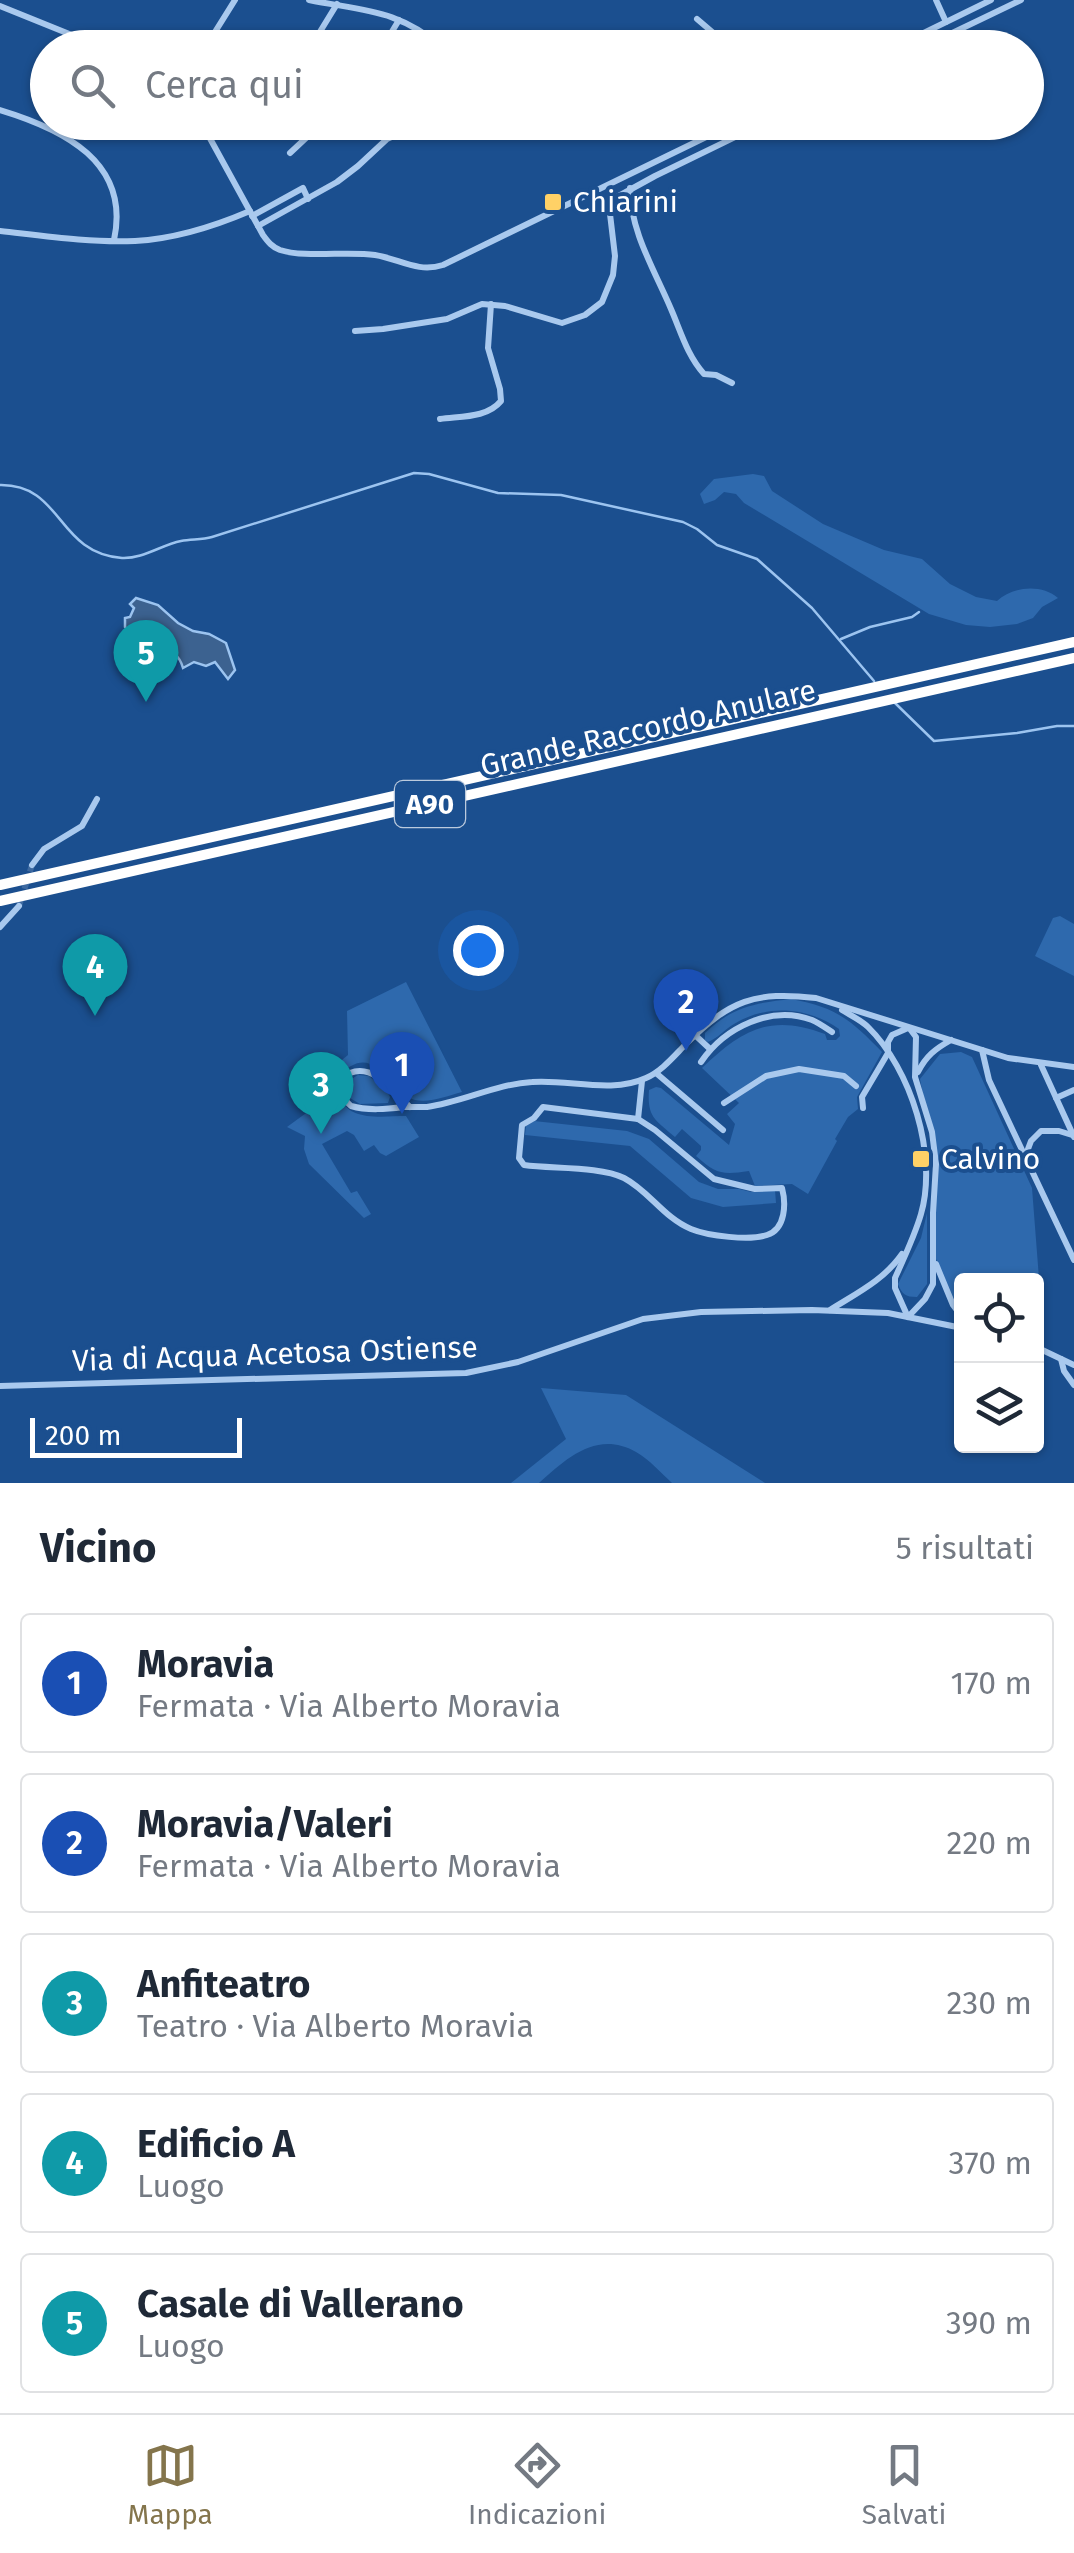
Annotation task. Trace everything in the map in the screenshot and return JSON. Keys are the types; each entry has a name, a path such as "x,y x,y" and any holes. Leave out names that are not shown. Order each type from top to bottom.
{"highway":[{"name":"Grande Raccordo Anulare","path":"0,885 1074,642"},
{"name":"Grande Raccordo Anulare","path":"0,901 1074,658"}],"street":[{"path":"309,0 367,8 418,30"},
{"path":"936,0 946,22"},
{"path":"930,30 991,0"},
{"path":"958,30 1020,0"},
{"path":"216,30 233,1"},
{"path":"321,30 337,4"},
{"path":"0,6 59,30"},
{"path":"393,30 399,20"},
{"path":"697,20 709,30"},
{"path":"0,110 30,122"},
{"path":"69,140 96,158 107,178 118,221 114,240"},
{"path":"211,140 270,244 285,251 373,254 417,268 434,268 701,140"},
{"path":"290,152 303,140"},
{"path":"258,226 348,174 385,140"},
{"path":"355,331 451,318 474,306 490,304 564,324 596,308 604,298 614,268 611,207 617,196 729,140"},
{"path":"0,231 135,241 251,214 302,188 308,198"},
{"path":"630,188 639,234 687,349 703,373 732,383"},
{"path":"440,419 485,414 501,401 488,348 490,304"},
{"path":"32,866 44,849 82,826 97,799"},
{"path":"0,927 20,906"},
{"path":"410,1107 366,1070 350,1072 342,1083 344,1100 356,1108 387,1110 432,1106 528,1082 609,1085 642,1080 656,1073 719,1014 758,997 784,994 831,1002 1008,1058 1074,1067"},
{"path":"831,1002 866,1026 888,1053 920,1124 926,1175 922,1212 895,1278 908,1316 933,1284 936,1164 932,1132 916,1077 916,1037 910,1028"},
{"path":"702,1062 710,1049 754,1020 782,1014 813,1020 832,1032"},
{"path":"863,1108 862,1097 888,1053 892,1035 910,1028"},
{"path":"695,1035 710,1049"},
{"path":"916,1077 924,1058 952,1040"},
{"path":"982,1049 988,1080 1074,1260"},
{"path":"1041,1064 1074,1136"},
{"path":"724,1103 766,1076 799,1069 844,1076 856,1086"},
{"path":"656,1073 723,1130"},
{"path":"638,1119 642,1080"},
{"path":"1056,1098 1074,1090"},
{"path":"543,1107 638,1119 714,1178 755,1189 782,1188 785,1210 775,1230 768,1235 711,1235 670,1217 626,1179 609,1173 524,1166 519,1158 522,1125 543,1107"},
{"path":"1025,1158 1030,1141 1041,1132 1059,1131 1074,1136"},
{"path":"829,1310 891,1270 909,1245"},
{"path":"935,1262 954,1306"},
{"name":"Via di Acqua Acetosa Ostiense","path":"0,1386 466,1373 498,1368 656,1317 700,1312 888,1313 954,1326"},
{"path":"1044,1350 1074,1365"},
{"path":"1062,1358 1064,1371 1074,1385"}],"shaded area":[{"path":"764,476 772,491 823,524 884,550 922,559 950,584 976,597 997,601 1011,592 1028,589 1044,590 1058,598 1033,618 1017,624 966,625 929,614 744,503 736,494 724,492 704,504 700,494 714,479"},
{"path":"136,598 158,605 193,631 226,643 235,670 228,679 215,662 206,666 194,662 183,668 175,655 131,633 125,627 125,618 130,617 134,608 130,604"},
{"path":"1060,916 1074,924 1074,976 1035,956 1053,918"},
{"path":"406,982 462,1092 433,1100 415,1100 370,1064 361,1063 343,1072 339,1091 349,1109 366,1116 406,1116 419,1137 386,1156 374,1145 364,1151 347,1131 322,1144 351,1193 357,1191 371,1214 364,1218 309,1164 305,1136 287,1127 328,1097 332,1073 348,1055 347,1011"},
{"path":"791,999 842,1016 882,1052 857,1097 858,1109 848,1117 835,1139 808,1194 792,1184 755,1186 749,1171 726,1173 709,1166 696,1156 701,1146 682,1129 675,1137 657,1122 649,1099 649,1090 661,1088 729,1145 735,1124 727,1114 739,1103 702,1068 730,1044 758,1029 788,1025 836,1040 839,1029 801,1012 773,1011 746,1018 708,1042 705,1033 745,1008"},
{"path":"961,1052 972,1057 1032,1188 1039,1273 954,1273 954,1305 933,1251 936,1164 920,1079 940,1054"},
{"path":"358,1075 369,1076 388,1093 388,1103 360,1104 350,1098 349,1085"},
{"path":"534,1121 627,1131 649,1139 699,1182 718,1189 775,1190 776,1203 723,1207 691,1198 630,1146 525,1135 526,1126"},
{"path":"927,1213 927,1284 917,1297 910,1296 898,1284 921,1238"},
{"path":"541,1388 626,1395 765,1483 672,1483 641,1455 608,1444 572,1456 539,1483 511,1483 566,1439"}],"waterway":[{"path":"0,485 36,495 84,544 122,558 181,541 212,537 414,473 498,493 561,495 683,522 717,545 757,559 812,608 874,681"},
{"path":"841,639 919,612"},
{"path":"894,702 934,741 1074,726"}],"tunnel":[{"path":"19,906 32,865"}],"place":[{"name":"Chiarini","path":"553,202"},
{"name":"Casale di Vallerano","path":"146,702"},
{"name":"Edificio A","path":"95,1016"},
{"name":"Moravia/Valeri","path":"686,1051"},
{"name":"Moravia","path":"402,1114"},
{"name":"Anfiteatro","path":"321,1134"},
{"name":"Calvino","path":"921,1159"}]}
